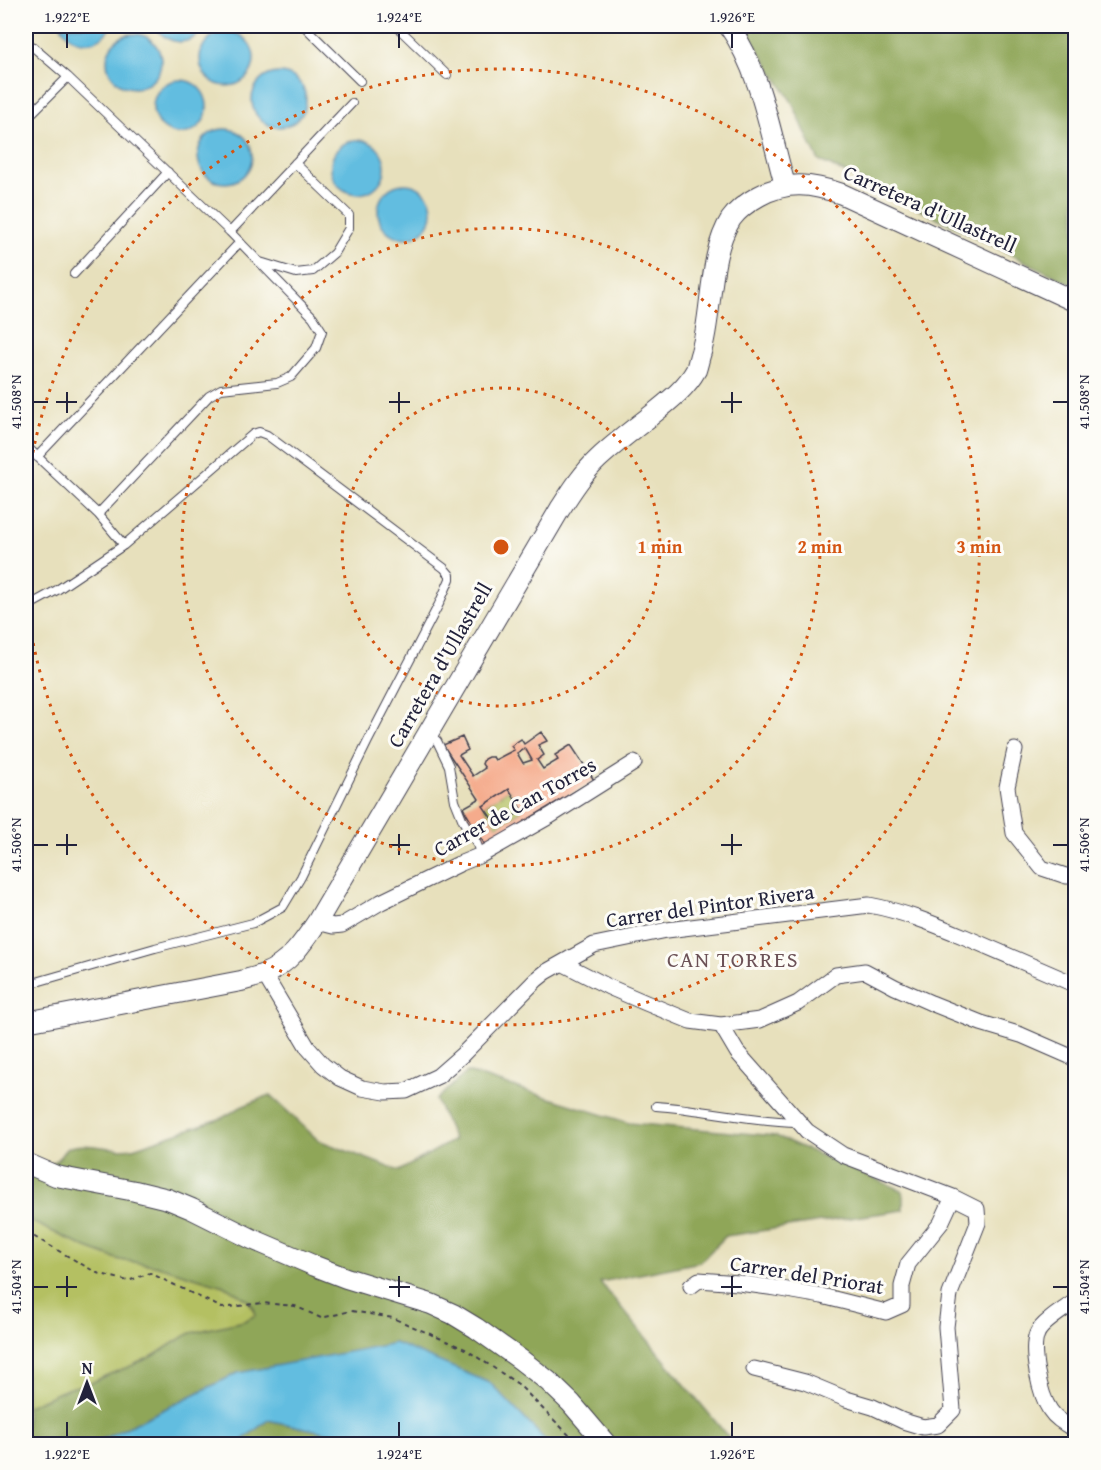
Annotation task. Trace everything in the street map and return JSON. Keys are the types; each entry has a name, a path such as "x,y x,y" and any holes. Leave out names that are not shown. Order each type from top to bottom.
{"street":[{"path":"729,26 748,58 757,81 785,185"},
{"name":"Carretera d'Ullastrell","path":"26,1022 241,981 264,974 285,962 300,948 576,485 596,461 619,440 669,401 685,385 696,369 704,343 717,258 723,237 731,220 752,200 785,185 820,187 842,194 1076,302"},
{"path":"1015,750 1007,787 1014,833 1042,868 1066,876 1076,876"},
{"name":"Carrer de Can Torres","path":"317,922 333,926 342,925 381,902 481,855 550,816 634,763"},
{"name":"Carrer del Pintor Rivera","path":"264,974 308,1048 322,1065 340,1078 362,1088 384,1092 406,1091 438,1076 536,980 562,963 594,945 668,930 869,905 892,909 1018,959 1076,985"},
{"path":"562,963 609,987 690,1021 721,1025 760,1020 798,1003 836,975 865,971 931,1003 981,1023 1021,1035 1076,1059"},
{"path":"721,1025 737,1052 807,1131 843,1155 953,1197 977,1209 978,1223 950,1294 946,1327 953,1410 938,1425 923,1427 903,1421 873,1407 846,1399 805,1382 754,1369"},
{"path":"26,1163 56,1176 168,1199 315,1266 430,1304 453,1314 496,1342 548,1381 571,1403 606,1444"},
{"name":"Carrer del Priorat","path":"691,1286 699,1280 739,1283 822,1296 886,1312 902,1305 902,1286 908,1264 941,1223 953,1197"},
{"path":"1076,1301 1049,1320 1037,1333 1035,1353 1040,1385 1051,1411 1076,1430"}],"lane":[{"path":"304,26 360,81"},
{"path":"396,26 447,75"},
{"path":"26,40 68,77 230,232 313,317 322,331 316,348 291,377 277,383 221,388 209,396 98,514"},
{"path":"26,119 68,77"},
{"path":"230,232 352,103"},
{"path":"258,261 296,273 313,271 334,253 349,228 349,215 295,163"},
{"path":"75,274 168,172"},
{"path":"37,457 240,242"},
{"path":"26,607 57,590 124,545 253,434 259,432 267,435 444,568 450,575 439,604 301,877 283,907 253,923 26,985"},
{"path":"26,446 98,514 124,545"},
{"path":"428,734 437,741 449,766 455,801 481,855"},
{"path":"656,1106 679,1107 751,1119 798,1122"}],"path":[{"path":"26,1232 97,1273 128,1281 150,1273 222,1308 262,1303 295,1306 321,1318 351,1311 393,1318 465,1349 518,1384 578,1444"}],"green space":[{"path":"745,26 1075,26 1075,286 819,161 792,102"},
{"path":"509,789 522,811 497,826 483,806"},
{"path":"467,1072 629,1123 776,1136 903,1191 903,1210 726,1236 700,1262 600,1282 734,1444 549,1444 490,1383 238,1373 93,1444 26,1444 26,1407 67,1389 93,1382 131,1366 155,1355 191,1333 244,1321 256,1315 249,1301 227,1287 155,1265 120,1260 87,1248 26,1219 26,1172 55,1162 70,1147 84,1145 117,1149 133,1148 222,1118 270,1095 318,1140 399,1171 454,1140 436,1100"},
{"path":"26,1219 87,1248 120,1260 155,1265 227,1287 245,1298 256,1315 244,1321 204,1330 178,1340 155,1355 131,1366 93,1382 67,1389 26,1407"},
{"path":"268,1420 379,1444 237,1444"}],"water":[{"path":"61,26 111,26 100,38 86,42 72,38"},
{"path":"155,26 205,26 193,38 180,42 167,38"},
{"path":"222,32 232,32 242,36 250,44 254,59 250,74 242,82 232,86 222,86 212,82 204,74 200,64 200,54 204,44 212,36"},
{"path":"129,34 139,34 153,42 159,51 161,61 159,71 153,80 139,88 129,88 112,76 107,66 107,56 119,39"},
{"path":"274,73 284,73 294,77 302,85 306,100 302,115 294,123 284,127 274,127 264,123 256,115 252,105 252,95 256,85 264,77"},
{"path":"175,80 185,80 199,88 205,97 207,107 205,117 199,126 185,134 175,134 158,122 153,112 153,102 165,85"},
{"path":"220,129 230,129 244,137 250,146 252,156 250,166 244,175 230,183 220,183 203,171 198,161 198,151 210,134"},
{"path":"353,140 363,140 377,148 383,157 385,167 383,177 377,186 363,194 353,194 336,182 331,172 331,162 343,145"},
{"path":"400,184 410,184 424,192 430,201 432,211 430,221 424,230 410,238 400,238 383,226 378,216 378,206 390,189"},
{"path":"395,1343 490,1383 549,1444 379,1444 268,1420 237,1444 93,1444 238,1373"}],"building":[{"path":"541,732 547,741 538,745 544,755 537,760 543,769 558,760 555,755 571,745 594,780 485,845 463,808 479,799 443,745 462,737 468,750 459,755 473,776 485,768 482,764 484,759 493,757 495,760 514,750 511,746 521,739 524,744","holes":["525,748 532,760 523,763 517,753","509,789 522,811 497,826 483,806"]}],"district":[{"name":"CAN TORRES","path":"733,959"}]}
